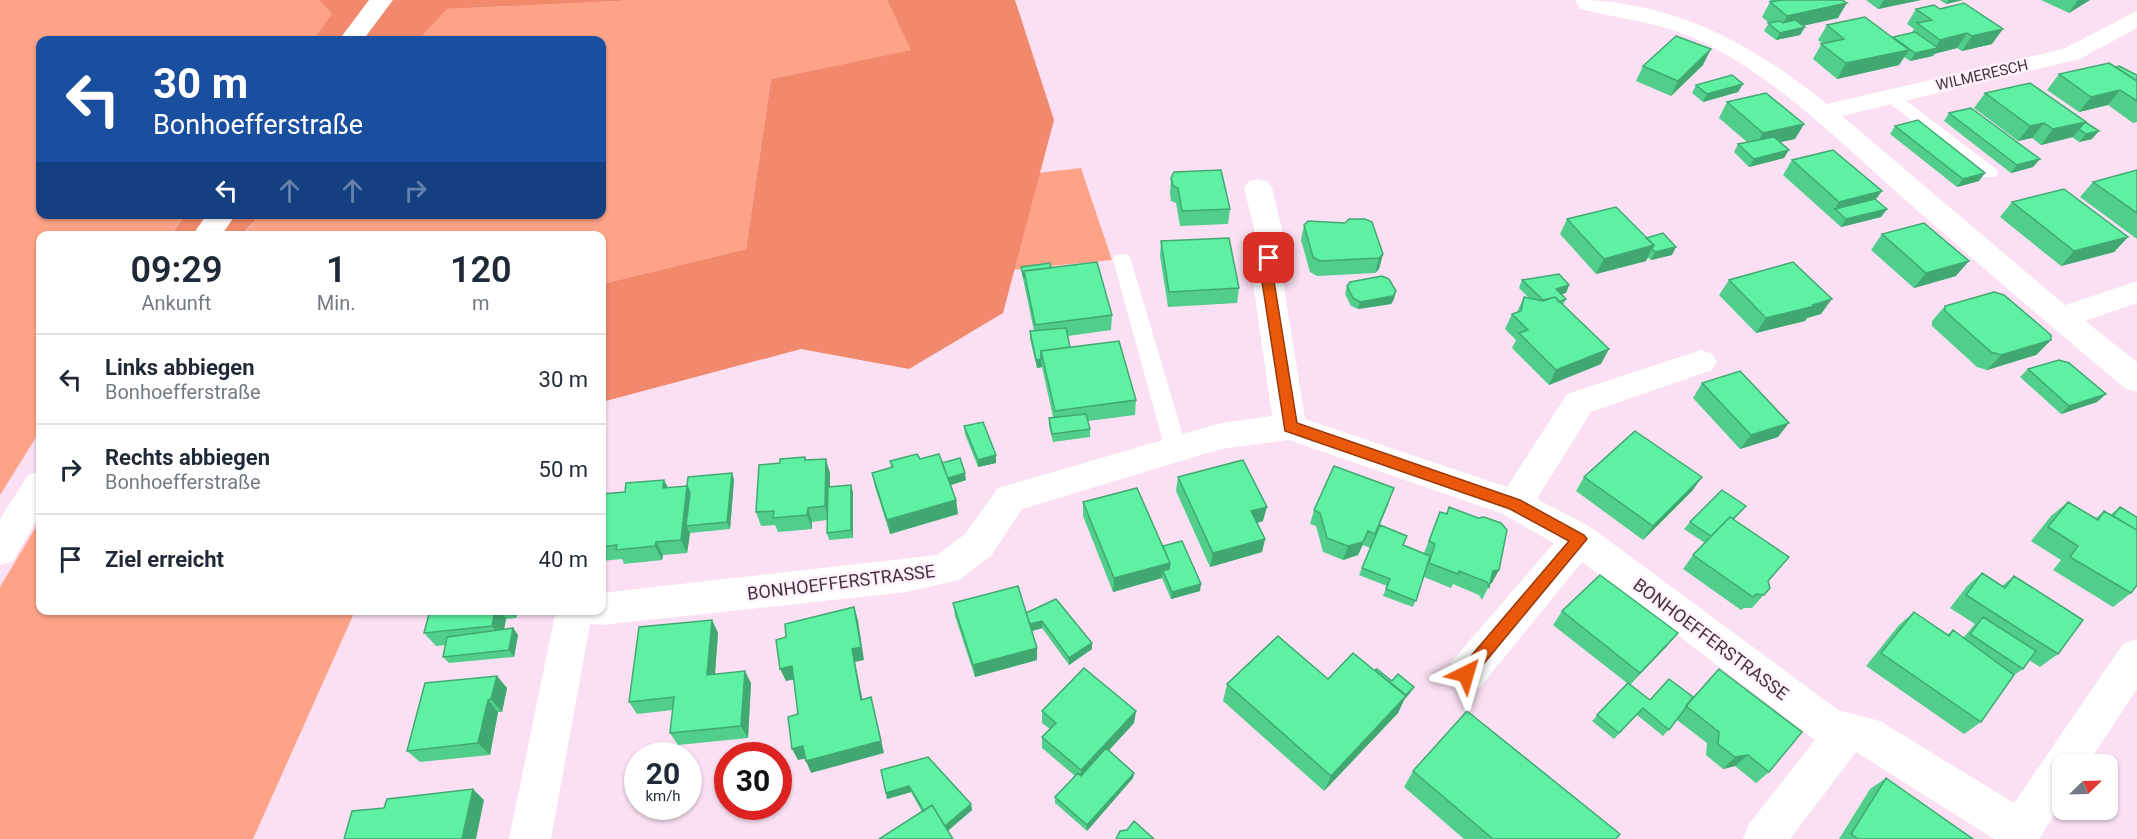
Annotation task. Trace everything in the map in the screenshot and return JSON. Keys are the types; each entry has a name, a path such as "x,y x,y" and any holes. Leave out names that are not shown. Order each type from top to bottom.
{"street":[{"path":"354,36 381,0"},
{"path":"1587,0 1588,4 1642,13 1681,11 1724,45 1765,70 1820,113 2059,318 2137,380"},
{"name":"WILMERESCH","path":"1820,113 2071,54 2137,18"},
{"path":"1258,188 1271,241 1267,275 1290,427"},
{"path":"2059,318 2137,292"},
{"path":"1515,504 1579,403 1701,362"},
{"name":"BONHOEFFERSTRASSE","path":"606,609 907,576 946,569 978,545 1010,498 1221,436 1290,427 1515,504 1579,539 1829,727 1866,735 2026,835 2052,787"},
{"path":"0,550 36,492"},
{"path":"1466,674 1579,539"},
{"path":"530,839 573,615"},
{"name":"BONHOEFFERSTRASSE","path":"2071,754 2137,656"},
{"path":"1764,839 1847,731"}],"lane":[{"path":"1890,96 1990,173"},
{"path":"1122,260 1176,449"}],"shaded area":[{"path":"0,0 319,0 333,14 316,36 36,36 36,219 182,219 173,231 36,231 36,437 0,495"},
{"path":"319,0 638,0 447,9 422,36 316,36 332,14"},
{"path":"638,0 887,0 912,50 771,79 746,249 606,283 606,231 246,231 256,219 606,219 606,36 422,36 446,9"},
{"path":"887,0 1015,0 1054,120 1003,313 909,369 801,349 606,401 606,283 746,249 771,79 911,50"},
{"path":"1081,168 1112,260 1000,271 1011,176"},
{"path":"182,219 256,219 245,231 174,231"},
{"path":"36,527 36,615 353,615 253,839 0,839 0,587"}],"building":[{"path":"1842,0 1847,3 1787,16 1770,2"},
{"path":"1964,3 2003,29 1972,36 1967,33 1940,40 1917,23 1932,20 1916,9 1934,5 1940,9"},
{"path":"1865,17 1909,50 1846,63 1821,44 1844,39 1827,25"},
{"path":"1795,20 1805,27 1780,33 1768,23 1780,21 1783,23"},
{"path":"1915,32 1938,48 1915,53 1893,37"},
{"path":"1676,36 1711,49 1678,81 1643,66"},
{"path":"2109,63 2137,81 2137,101 2120,90 2091,97 2059,74"},
{"path":"2119,66 2137,75 2137,81 2116,67"},
{"path":"1732,75 1743,84 1707,94 1696,85"},
{"path":"2030,83 2086,122 2053,129 2044,123 2030,126 1985,93"},
{"path":"1766,93 1804,124 1763,133 1727,102"},
{"path":"1971,108 2040,159 2017,165 1949,113"},
{"path":"1918,120 1985,173 1963,179 1895,126"},
{"path":"2085,122 2099,131 2086,134 2079,129"},
{"path":"1774,137 1789,150 1754,159 1738,144"},
{"path":"1833,150 1882,191 1839,202 1792,160"},
{"path":"1221,170 1230,209 1182,211 1178,188 1173,186 1171,178 1174,172"},
{"path":"2137,170 2137,213 2093,182"},
{"path":"2064,189 2128,237 2074,251 2012,202"},
{"path":"1875,199 1887,209 1846,219 1835,209"},
{"path":"1616,207 1654,245 1604,259 1567,219"},
{"path":"1349,219 1365,219 1372,222 1383,254 1379,258 1320,261 1313,257 1304,225 1308,221 1345,223"},
{"path":"1924,223 1969,261 1926,273 1882,234"},
{"path":"1663,233 1676,247 1655,252 1652,249 1654,245 1646,238"},
{"path":"1229,238 1239,288 1169,292 1161,241"},
{"path":"1097,262 1112,315 1035,325 1024,271"},
{"path":"1793,262 1832,299 1813,305 1815,306 1766,318 1729,280"},
{"path":"1050,263 1051,268 1024,271 1024,278 1021,267"},
{"path":"1559,274 1569,285 1556,289 1566,299 1559,302 1555,297 1543,300 1522,280"},
{"path":"1382,276 1389,279 1396,291 1393,296 1360,302 1353,298 1347,286 1350,282"},
{"path":"1994,292 2004,295 2051,335 2051,340 2001,355 1991,352 1945,311 1945,306"},
{"path":"1524,297 1543,301 1555,297 1609,349 1556,370 1519,333 1528,330 1512,314 1521,311"},
{"path":"1066,328 1070,347 1041,351 1041,359 1036,360 1030,331"},
{"path":"1119,341 1136,400 1055,411 1041,351"},
{"path":"2059,360 2069,363 2106,394 2069,406 2028,369"},
{"path":"1740,371 1789,423 1751,435 1702,383"},
{"path":"1086,414 1090,429 1052,434 1049,418"},
{"path":"983,422 996,455 978,460 964,426"},
{"path":"1635,431 1702,477 1653,526 1584,477"},
{"path":"917,454 920,459 939,454 956,500 887,520 872,473 893,467 890,461"},
{"path":"805,457 805,460 826,459 825,506 808,508 807,515 773,518 774,511 756,512 759,465 780,463 780,459"},
{"path":"960,458 965,473 948,478 942,463"},
{"path":"1243,460 1267,507 1251,511 1265,539 1213,553 1178,477"},
{"path":"1334,466 1394,488 1375,534 1368,531 1363,542 1348,546 1327,538 1320,513 1314,510"},
{"path":"732,473 727,522 686,526 690,493 687,486 688,477"},
{"path":"664,480 663,488 687,486 681,540 656,542 655,546 616,550 617,545 606,546 606,494 625,492 626,483"},
{"path":"851,485 851,530 827,533 828,487"},
{"path":"1137,488 1170,563 1114,578 1083,502"},
{"path":"1722,490 1746,506 1733,519 1730,517 1711,536 1690,522"},
{"path":"2068,502 2098,520 2104,511 2137,530 2137,585 2131,593 2070,557 2078,546 2048,527"},
{"path":"1449,507 1478,518 1484,517 1501,523 1507,530 1499,570 1493,571 1489,587 1487,582 1429,563 1435,544 1429,541 1440,512 1447,514"},
{"path":"2120,507 2137,517 2137,530 2113,516"},
{"path":"1730,517 1789,557 1768,581 1770,588 1764,595 1756,594 1753,597 1693,555"},
{"path":"1380,525 1407,536 1403,545 1430,556 1416,601 1386,589 1390,579 1362,568"},
{"path":"1182,541 1201,584 1172,592 1163,571 1169,569 1170,563 1163,546"},
{"path":"1982,573 2005,588 2014,576 2083,620 2058,654 1966,595"},
{"path":"1600,575 1678,633 1640,673 1562,611"},
{"path":"1018,586 1037,648 973,665 953,603"},
{"path":"1056,599 1092,643 1069,658 1042,621 1030,624 1026,613"},
{"path":"854,607 861,647 852,649 861,700 871,697 881,741 806,761 803,746 792,749 788,717 798,714 792,666 780,669 776,640 786,637 785,624"},
{"path":"1914,612 1949,636 1953,630 2014,675 1981,722 1881,653"},
{"path":"429,615 494,615 492,626 424,633"},
{"path":"1983,617 2036,651 2023,669 1970,634"},
{"path":"712,620 707,675 745,671 741,726 670,733 674,697 629,702 639,627"},
{"path":"513,628 509,650 443,657 447,637"},
{"path":"1278,636 1328,679 1353,653 1406,696 1331,776 1227,684"},
{"path":"1084,668 1136,711 1081,770 1042,737 1056,723 1042,711"},
{"path":"1377,669 1392,681 1398,674 1414,687 1406,695 1375,670"},
{"path":"1719,669 1802,732 1769,772 1748,755 1735,757 1718,744 1719,732 1686,706"},
{"path":"497,676 491,699 488,700 478,743 407,751 425,683"},
{"path":"1669,679 1693,697 1669,730 1643,708 1619,733 1597,715 1628,683 1650,700"},
{"path":"1467,711 1620,834 1616,839 1493,839 1413,771"},
{"path":"1106,748 1134,773 1087,825 1055,797 1078,773 1081,776"},
{"path":"928,757 971,804 945,826 932,805 924,811 909,786 886,793 881,770"},
{"path":"1886,778 1973,839 1858,839 1851,834"},
{"path":"473,789 462,839 344,839 352,811 384,808 387,799"},
{"path":"932,805 953,839 879,839"},
{"path":"1134,821 1154,839 1116,839 1120,831 1127,830"}],"route":[{"path":"1269,258 1267,275 1290,427 1515,504 1579,539 1466,674"}]}
